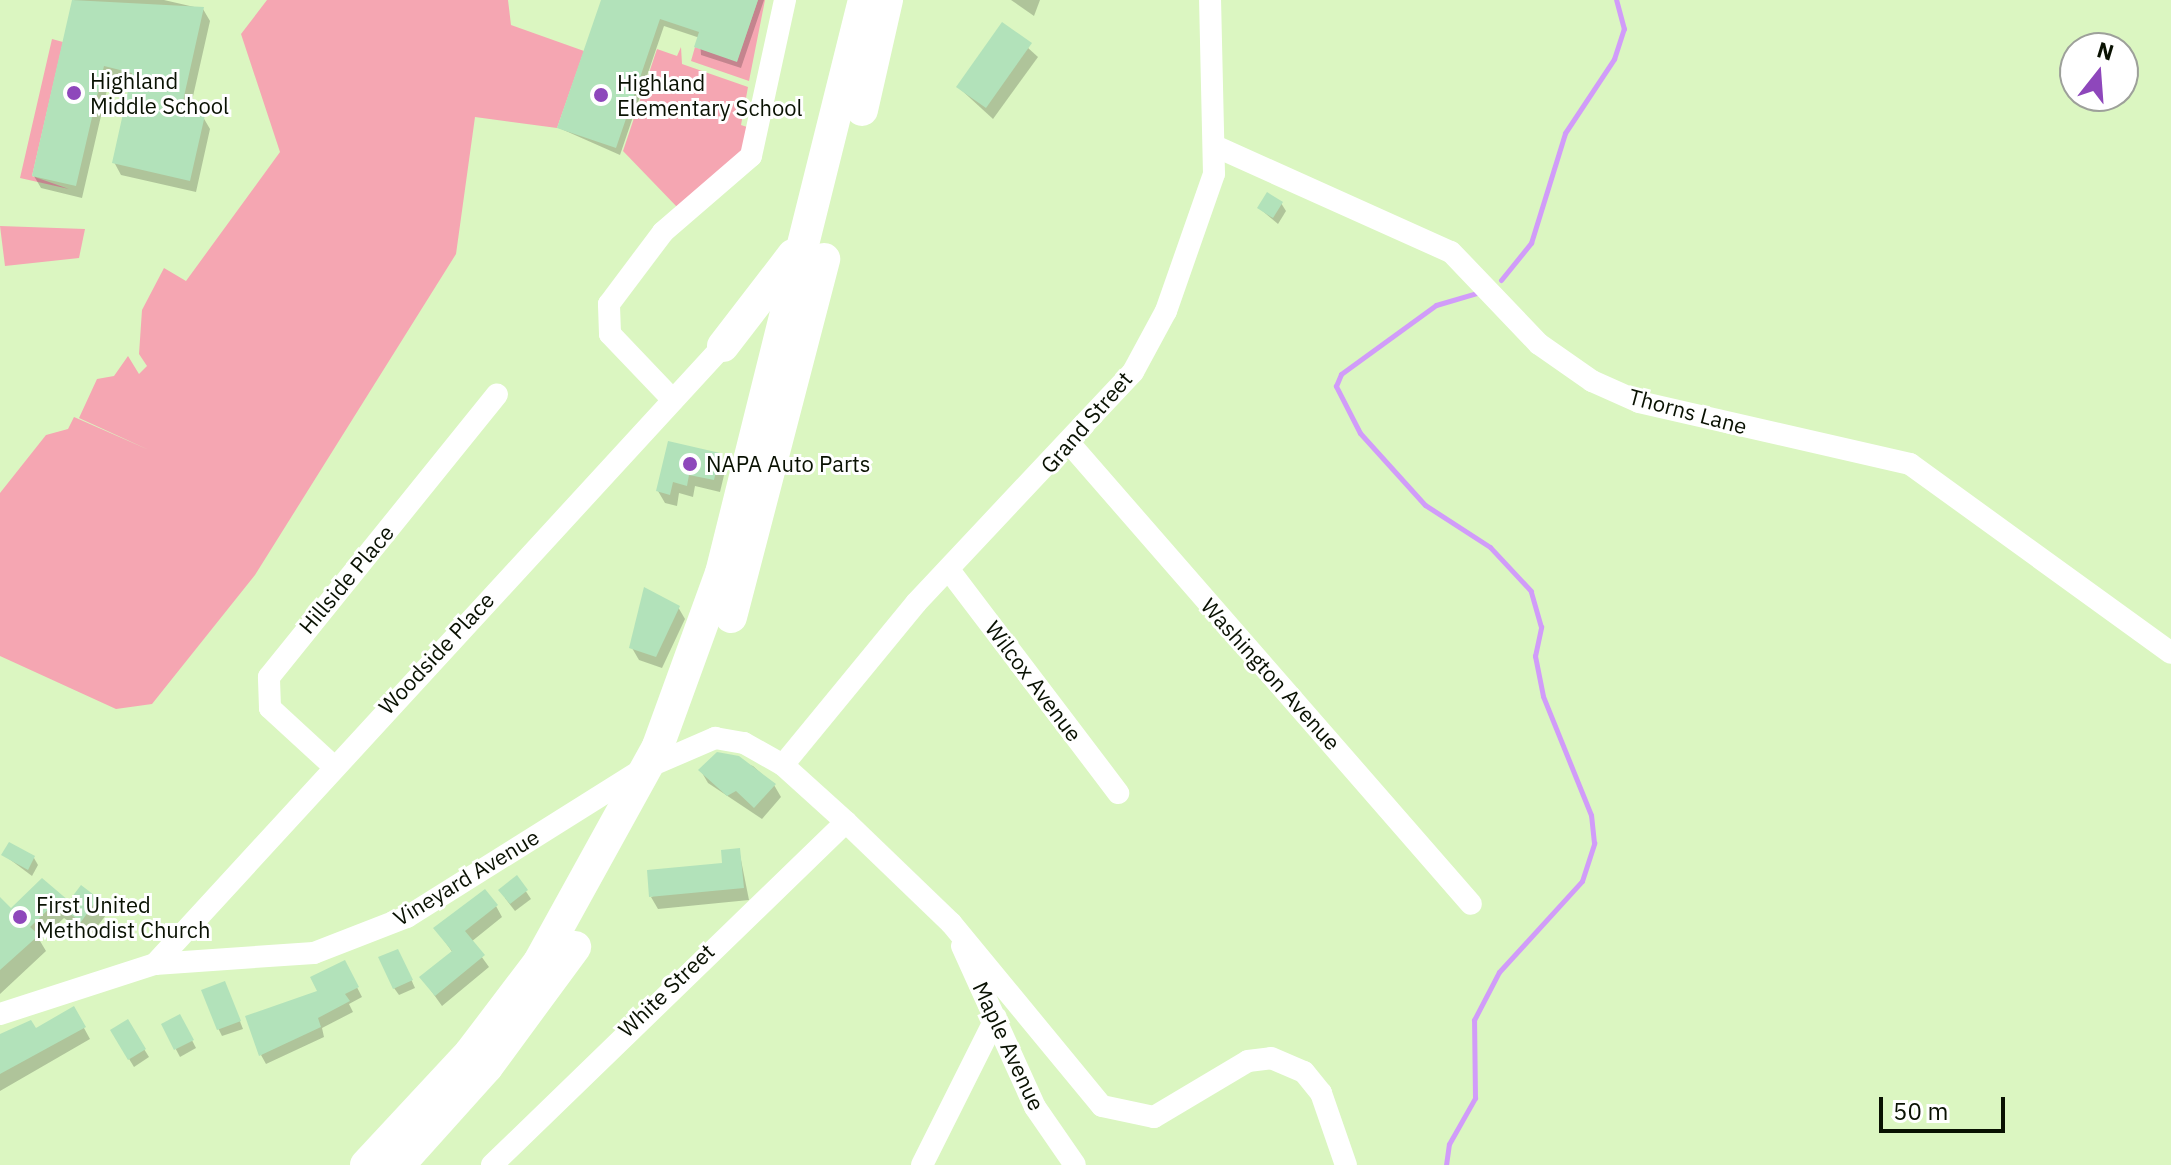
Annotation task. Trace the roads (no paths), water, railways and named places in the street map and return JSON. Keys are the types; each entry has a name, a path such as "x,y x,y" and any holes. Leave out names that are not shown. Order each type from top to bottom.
{"highway":[{"path":"366,1165 470,1053 539,962 605,853 665,729 708,617 815,204 864,0"},
{"path":"399,1165 495,1058 573,950 639,838 697,712 754,536 887,0"},
{"path":"723,346 784,270 815,204"},
{"path":"723,346 754,337 774,365"}],"street":[{"path":"673,400 610,334 609,304 663,232 751,156 785,0"},
{"name":"Grand Street","path":"783,765 949,570 1070,444 1133,372 1166,311 1198,232 1217,147 1210,0"},
{"name":"Thorns Lane","path":"1217,147 1451,252 1539,344 1592,381 1639,402 1910,464 2171,653"},
{"name":"Woodside Place","path":"155,964 331,764 723,346"},
{"name":"Hillside Place","path":"331,764 270,708 269,677 497,394"},
{"name":"Washington Avenue","path":"1070,444 1471,904"},
{"name":"Wilcox Avenue","path":"949,570 1118,793"},
{"name":"Vineyard Avenue","path":"0,1014 155,964 314,953 407,917 641,770 715,738 744,743 783,765 951,923"},
{"name":"White Street","path":"492,1165 846,822"},
{"path":"951,923 1041,1039 1102,1106 1135,1118 1181,1107 1248,1061 1292,1064 1321,1093 1346,1165"},
{"name":"Maple Avenue","path":"951,923 1035,1107 1075,1165"},
{"path":"922,1165 996,1017"}],"waterway":[{"path":"1501,280 1531,243 1565,133 1614,59 1624,29 1616,0"},
{"path":"1446,1165 1449,1144 1475,1098 1474,1020 1499,972 1582,881 1594,843 1591,815 1543,696 1535,656 1541,627 1531,591 1490,547 1425,505 1360,433 1336,386 1341,374 1436,305 1477,293"}],"place":[{"name":"Highland Middle School","path":"74,93"},
{"name":"Highland Elementary School","path":"601,95"},
{"name":"NAPA Auto Parts","path":"690,464"},
{"name":"First United Methodist Church","path":"20,917"}]}
